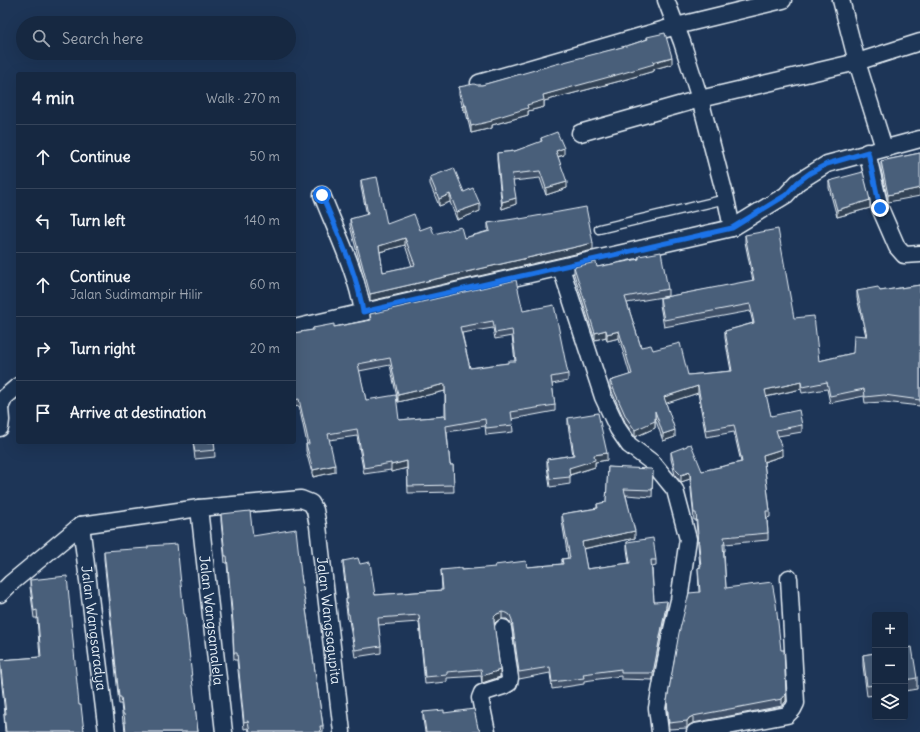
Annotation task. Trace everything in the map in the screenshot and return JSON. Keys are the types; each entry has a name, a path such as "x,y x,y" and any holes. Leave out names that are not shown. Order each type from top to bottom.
{"street":[{"path":"666,0 682,42 700,100 726,199 732,228"},
{"path":"479,83 676,26 783,0"},
{"path":"841,0 857,62 884,148"},
{"path":"580,133 700,100 857,62 920,42"},
{"path":"296,328 732,228 786,195 798,182 810,173 827,164 920,139"},
{"path":"868,152 880,208 897,247 904,255 920,254"},
{"path":"322,195 347,256 361,300 363,312"},
{"path":"562,268 603,397 618,429 629,446 653,464 675,490 688,539 679,600 670,638 658,708 660,732"},
{"path":"0,428 0,407 5,397 16,388"},
{"name":"Jalan Wangsagupita","path":"199,508 301,499 311,503 315,510 342,732"},
{"path":"0,594 11,583 81,525 199,508"},
{"name":"Jalan Wangsamalela","path":"199,508 224,732"},
{"name":"Jalan Wangsaradya","path":"81,525 107,732"},
{"path":"695,732 787,715 793,710 796,703 789,578"},
{"path":"487,732 481,695 482,692 504,686 509,683 510,678 503,628"}],"lane":[{"path":"599,229 726,199"}],"building":[{"path":"665,33 672,57 653,62 654,64 543,95 544,100 527,105 528,108 492,119 492,121 471,126 466,105 464,105 459,87 474,84 482,85 630,45 648,39 647,37"},
{"path":"557,132 564,148 556,151 567,182 546,188 540,171 512,174 516,198 502,202 497,153 515,151 542,141 541,138"},
{"path":"920,153 920,188 888,195 881,161"},
{"path":"454,168 464,192 473,188 480,204 457,212 450,194 439,199 430,177"},
{"path":"863,172 870,200 837,210 829,181"},
{"path":"377,177 387,224 414,214 420,230 431,226 434,234 461,227 464,238 490,231 488,223 520,219 586,207 593,243 370,294 350,219 368,214 361,180","holes":["405,238 415,265 383,272 379,246"]},
{"path":"778,229 794,318 814,316 819,361 853,353 854,335 867,336 857,291 878,287 880,291 920,285 920,400 884,395 865,397 864,389 830,396 827,382 802,387 801,382 765,390 771,416 799,410 802,425 776,430 782,449 763,455 770,511 766,511 768,533 724,537 725,544 723,544 726,588 772,582 781,650 784,650 786,694 782,699 693,716 687,721 669,723 667,701 679,633 689,593 700,592 698,568 701,567 696,513 694,513 690,472 681,475 675,469 671,452 691,444 702,471 742,462 734,425 706,430 698,386 664,397 675,430 663,434 655,411 655,421 635,430 626,417 610,381 632,374 619,331 607,334 606,330 595,333 574,267 596,262 597,267 639,259 639,256 661,252 668,289 625,297 641,347 651,345 653,350 680,343 688,375 732,371 725,331 754,323 750,304 664,320 660,298 754,280 745,235"},
{"path":"516,280 523,311 554,305 568,374 551,377 555,405 511,412 513,425 486,428 485,419 446,426 450,465 453,465 454,485 408,486 407,461 391,465 391,463 364,468 357,429 328,434 335,465 313,470 306,444 309,444 299,399 296,400 296,333 334,324 334,327 371,320 370,314","holes":["493,321 495,333 512,330 516,361 508,361 508,363 470,368 460,327","390,358 398,395 445,384 446,418 445,416 399,420 396,395 366,400 358,364"]},
{"path":"598,413 607,453 594,455 595,460 569,468 570,477 550,479 547,459 574,455 568,418"},
{"path":"193,444 214,444 215,450 195,452"},
{"path":"608,467 651,469 653,471 652,490 624,489 635,531 582,542 587,569 630,563 627,542 653,538 656,560 651,560 654,602 667,601 653,673 621,673 621,669 583,674 584,678 552,682 550,667 519,672 512,620 510,615 502,612 494,617 500,670 482,676 481,669 447,672 447,675 425,677 419,615 378,618 381,646 355,650 348,614 346,599 348,599 343,561 358,558 360,564 370,562 375,595 443,590 441,570 495,567 495,565 526,561 527,567 563,564 562,559 570,558 562,514 598,508 597,504 606,502"},
{"path":"250,511 253,536 296,529 301,575 323,726 320,726 321,732 250,732 248,721 244,722 237,653 234,653 234,633 227,556 225,556 221,514"},
{"path":"177,544 198,732 126,732 121,697 119,697 104,551 148,548 148,546"},
{"path":"67,576 79,705 81,705 84,732 6,732 4,714 6,714 0,660 41,657 37,610 34,611 30,580"},
{"path":"912,647 917,678 908,680 908,648"},
{"path":"872,654 872,685 867,686 863,655"},
{"path":"474,709 478,728 481,732 426,732 423,712 444,710 444,713"}],"route":[{"path":"322,195 347,256 361,300 363,312 562,268 732,228 786,195 798,182 810,173 827,164 868,152 880,208"}]}
